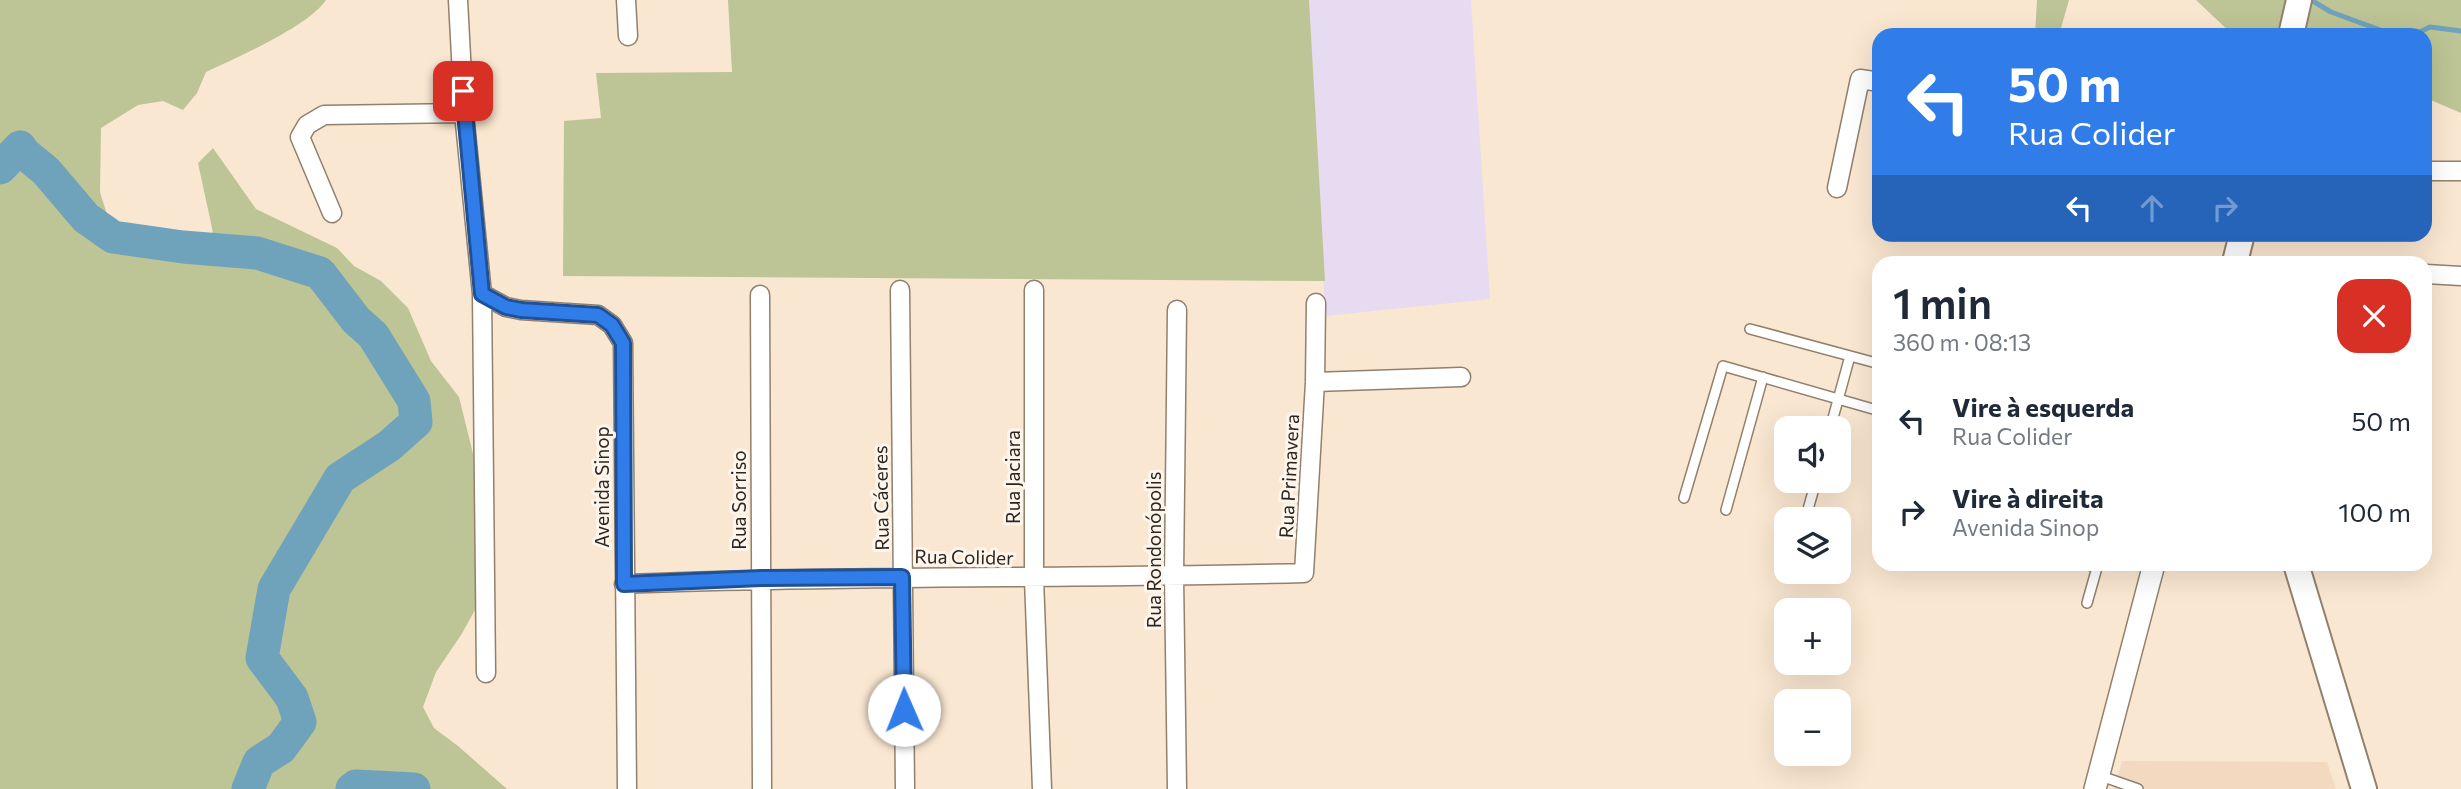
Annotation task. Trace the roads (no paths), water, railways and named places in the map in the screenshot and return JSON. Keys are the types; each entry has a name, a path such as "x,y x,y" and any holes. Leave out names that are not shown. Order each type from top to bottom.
{"main road":[{"path":"2293,28 2298,3"},
{"path":"2298,571 2364,789"}],"street":[{"path":"458,0 464,113 482,294 486,673"},
{"path":"626,0 628,36"},
{"path":"1837,188 1860,79 1872,81"},
{"path":"332,213 300,136 307,125 324,115 464,113"},
{"path":"2432,171 2461,171"},
{"path":"2432,274 2461,276"},
{"name":"Rua Cáceres","path":"900,290 905,789"},
{"name":"Rua Jaciara","path":"1034,290 1034,579 1042,789"},
{"name":"Avenida Sinop","path":"482,294 506,307 521,310 598,315 605,318 617,331 623,343 627,789"},
{"name":"Rua Sorriso","path":"760,295 762,789"},
{"name":"Rua Primavera","path":"1304,573 1317,303"},
{"name":"Rua Rondonópolis","path":"1177,310 1174,577 1177,789"},
{"path":"1315,382 1461,377"},
{"path":"2096,782 2152,571"},
{"name":"Rua Colider","path":"624,584 761,578 1034,579 1304,573"}],"lane":[{"path":"1750,329 1872,363"},
{"path":"1833,416 1850,356"},
{"path":"1684,498 1723,366 1872,409"},
{"path":"1726,510 1763,377"},
{"path":"2087,603 2095,571"},
{"path":"2096,782 2138,789"}],"waterway":[{"path":"2311,0 2331,12 2375,28"},
{"path":"2428,28 2461,31"},
{"path":"0,168 20,147 46,171 86,218 113,237 183,247 257,253 320,273 356,320 373,335 414,401 416,422 389,446 340,478 274,589 262,658 292,698 300,722 281,748 259,762 248,789"},
{"path":"352,789 356,786 414,789"}]}
